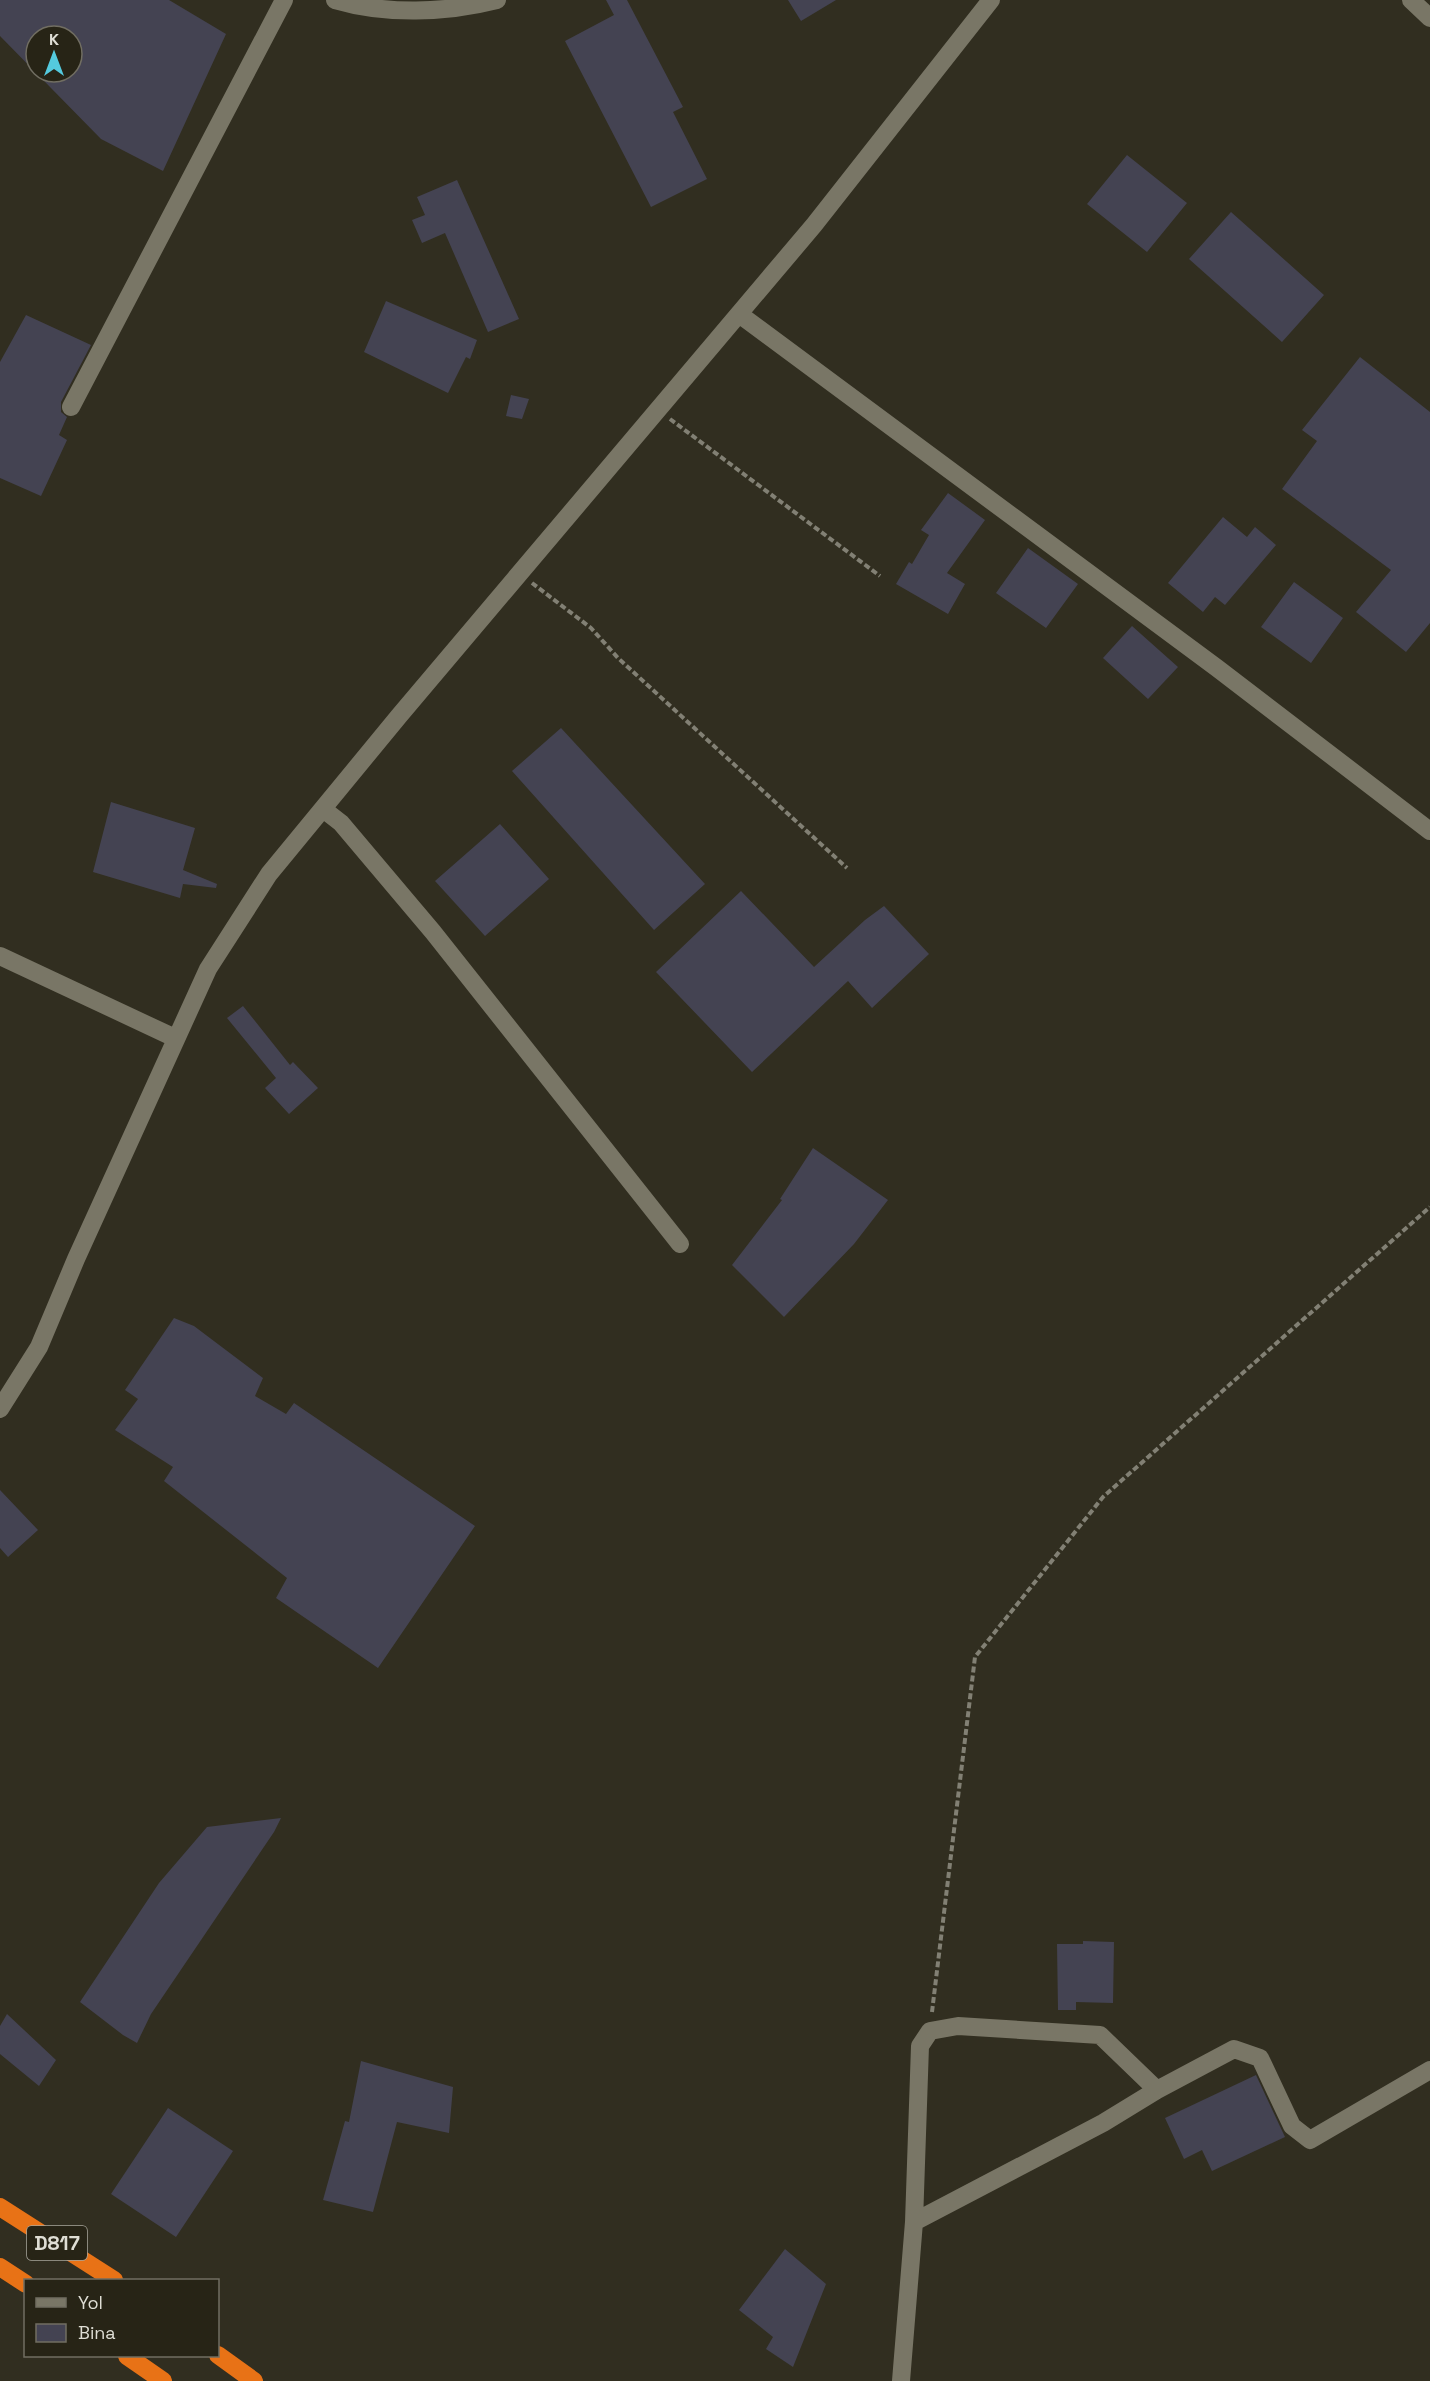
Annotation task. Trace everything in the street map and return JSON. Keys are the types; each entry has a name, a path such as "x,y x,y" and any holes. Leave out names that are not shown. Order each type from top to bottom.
{"highway":[{"name":"D817","path":"0,2207 112,2279"},
{"name":"D817","path":"0,2267 24,2283"},
{"path":"219,2356 254,2381"},
{"path":"130,2357 162,2381"}],"street":[{"path":"71,407 284,0"},
{"path":"335,0 386,9 424,10 497,0"},
{"path":"0,1409 39,1347 76,1259 207,969 269,874 519,573 814,225 991,0"},
{"path":"1411,0 1430,18"},
{"path":"739,314 1217,668 1430,831"},
{"path":"323,809 341,823 433,933 680,1244"},
{"path":"0,956 175,1038"},
{"path":"901,2381 914,2222 920,2046 930,2031 958,2026 1100,2035 1157,2090"},
{"path":"914,2222 1103,2123 1157,2090 1234,2049 1260,2058 1292,2126 1310,2140 1430,2070"}],"path":[{"path":"658,410 880,576"},
{"path":"519,573 591,628 618,658 847,868"},
{"path":"930,2031 975,1657 1103,1497 1430,1207"}],"building":[{"path":"0,0 169,0 226,34 163,171 101,139 47,84 84,84 84,24 24,24 24,60 0,36"},
{"path":"606,0 627,0 683,107 673,112 707,179 651,207 565,41 614,15"},
{"path":"788,0 836,0 801,21"},
{"path":"1127,155 1187,203 1147,252 1087,204"},
{"path":"457,180 519,319 488,332 445,233 422,243 412,220 425,215 417,197"},
{"path":"1231,212 1324,295 1282,342 1189,259"},
{"path":"386,301 477,340 470,359 466,357 448,393 364,352"},
{"path":"26,315 91,345 61,402 61,412 67,417 59,435 67,440 41,496 0,478 0,362"},
{"path":"1360,357 1430,412 1430,623 1406,652 1356,612 1391,570 1282,489 1317,441 1302,430"},
{"path":"511,395 529,399 522,419 506,416"},
{"path":"948,493 985,520 947,573 965,584 948,614 896,584 909,562 912,564 929,535 921,530"},
{"path":"1223,517 1247,537 1255,527 1276,545 1225,605 1215,597 1203,612 1168,583"},
{"path":"1028,548 1078,584 1046,628 996,593"},
{"path":"1294,582 1343,618 1311,663 1261,627"},
{"path":"1132,626 1178,667 1148,699 1103,658"},
{"path":"561,728 705,884 654,930 512,771"},
{"path":"111,802 195,828 183,870 217,884 216,888 183,884 180,898 93,872"},
{"path":"500,824 549,879 485,936 435,881"},
{"path":"741,891 814,967 865,920 884,906 929,954 872,1008 848,981 752,1072 656,972"},
{"path":"243,1006 290,1065 293,1062 318,1088 289,1114 265,1088 276,1078 227,1018"},
{"path":"813,1148 888,1200 854,1244 784,1317 732,1265 782,1200 780,1199"},
{"path":"174,1318 194,1326 263,1378 255,1396 286,1414 294,1403 475,1526 378,1668 276,1598 287,1578 164,1481 173,1467 115,1430 138,1399 125,1390"},
{"path":"0,1490 38,1530 8,1557 0,1548"},
{"path":"281,1818 274,1832 151,2014 137,2043 80,2002 159,1883 207,1827"},
{"path":"1083,1941 1114,1942 1113,2003 1076,2002 1076,2010 1058,2010 1057,1944 1083,1944"},
{"path":"7,2014 56,2060 39,2086 0,2054 0,2026"},
{"path":"361,2061 453,2087 449,2133 397,2122 373,2212 323,2200 345,2121 349,2122"},
{"path":"1256,2075 1285,2137 1212,2171 1202,2150 1184,2159 1165,2118"},
{"path":"168,2108 233,2151 176,2237 111,2194"},
{"path":"785,2249 826,2284 793,2367 766,2349 773,2337 739,2310"}]}
